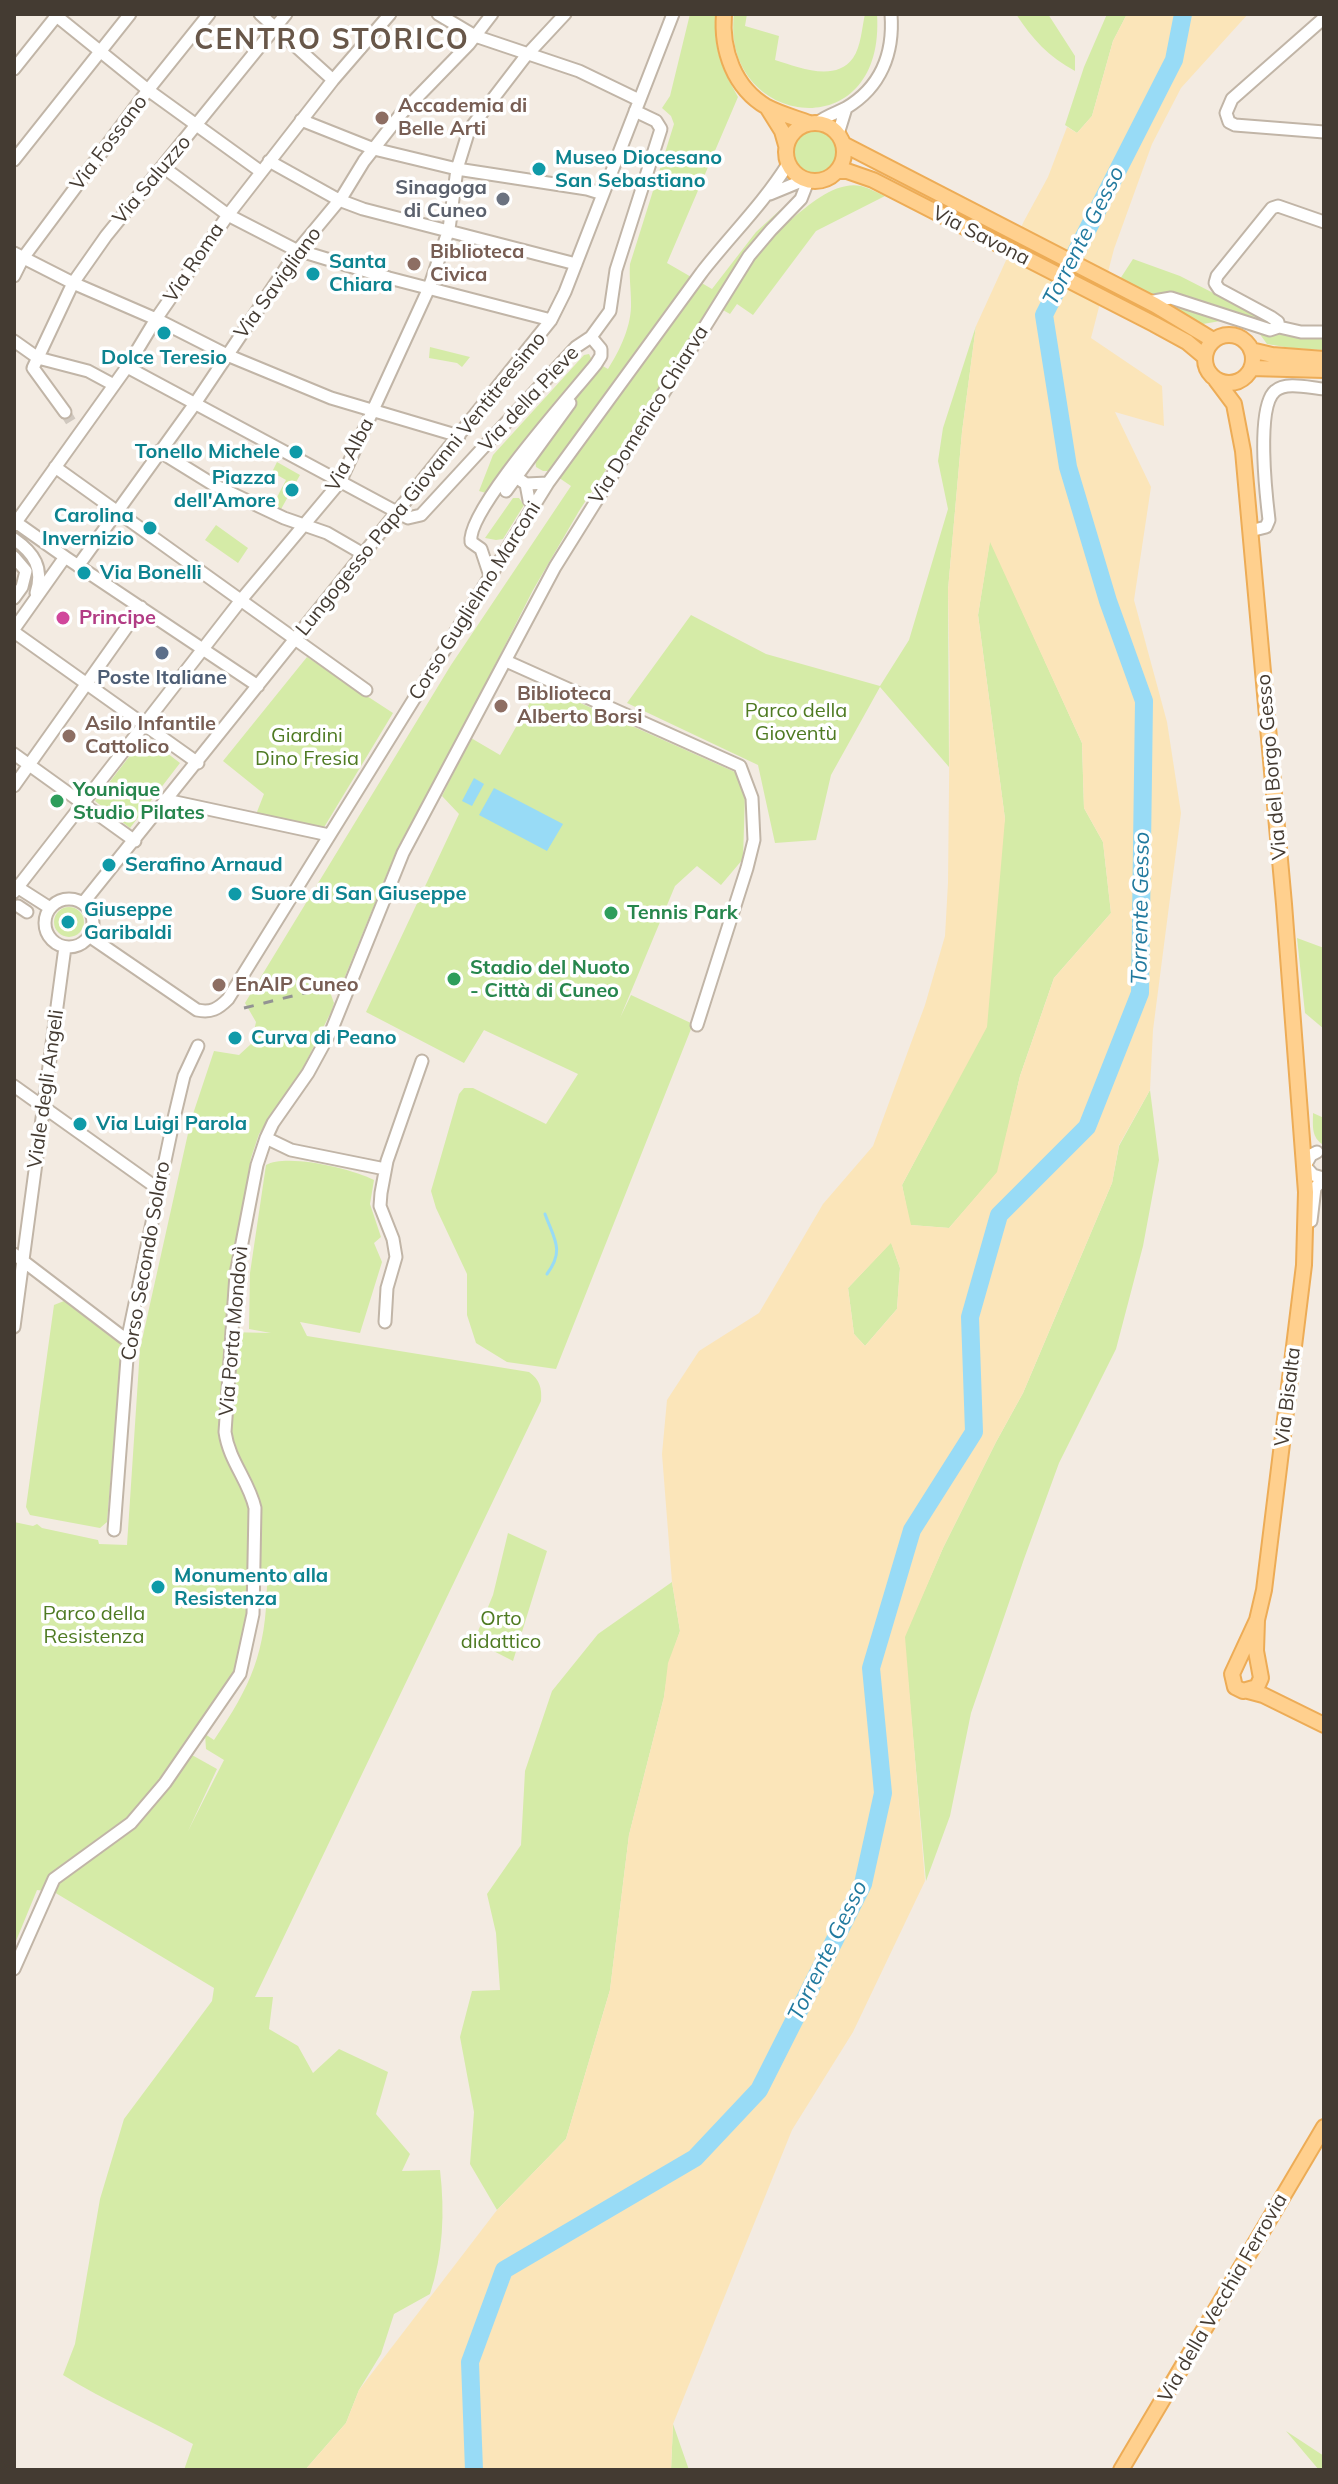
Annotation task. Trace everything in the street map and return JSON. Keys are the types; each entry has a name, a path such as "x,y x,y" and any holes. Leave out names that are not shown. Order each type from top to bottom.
{"main road":[{"path":"724,14 724,45 728,61 738,80 767,107 782,131 788,164 806,180 824,180 837,171 842,163 841,139 825,125 767,107"},
{"path":"786,145 794,131 813,123"},
{"name":"Via Savona","path":"841,139 1213,340"},
{"name":"Via Savona","path":"837,171 847,171 873,180 1187,342 1205,357"},
{"path":"1324,359 1251,350 1239,337 1230,335 1213,340 1205,357 1210,374 1225,383 1246,374 1324,370"},
{"path":"1246,374 1251,350"},
{"name":"Via del Borgo Gesso","path":"1234,404 1246,374"},
{"name":"Via del Borgo Gesso","path":"1216,380 1234,404 1243,451 1305,1166 1304,1265"},
{"name":"Via Bisalta","path":"1236,1666 1257,1620 1264,1590 1304,1265"},
{"name":"Via Bisalta","path":"1257,1620 1259,1670"},
{"path":"1284,1706 1250,1662 1236,1666 1232,1674 1233,1683 1239,1689 1324,1725"},
{"path":"1248,1691 1257,1687 1259,1670"},
{"name":"Via della Vecchia Ferrovia","path":"1121,2470 1324,2127"}],"street":[{"path":"14,160 130,14"},
{"name":"Via Fossano","path":"14,276 18,256 209,14"},
{"path":"260,14 333,80"},
{"name":"Via Saluzzo","path":"38,358 73,283 106,236 286,14"},
{"name":"Via Roma","path":"15,523 55,467 76,429 127,367 156,319 260,171 390,14"},
{"path":"438,14 475,36 579,71 637,106"},
{"name":"Via Savigliano","path":"78,566 194,405 298,250 339,200 401,114 492,14"},
{"name":"Via Alba","path":"15,888 241,600 340,482 429,288 449,229 457,169 472,125 528,54 565,14"},
{"name":"Lungogesso Papa Giovanni Ventitreesimo","path":"83,903 551,320 576,264 673,14"},
{"path":"813,123 846,108 879,77 888,60 891,14"},
{"path":"14,69 56,15 98,52 260,171"},
{"path":"1324,18 1232,99 1226,113 1229,122 1235,125 1324,132"},
{"name":"Via della Pieve","path":"398,513 408,518 421,515 576,347 591,337 610,311 616,270 661,129 637,106"},
{"path":"841,139 846,108"},
{"path":"301,120 374,149 457,169 525,176 603,194"},
{"path":"269,161 339,200 396,218 449,229 576,264"},
{"name":"Corso Guglielmo Marconi","path":"89,936 197,1010 207,1012 218,1009 228,999 548,483 702,272 769,194 788,164"},
{"path":"163,167 228,215 298,250 551,320"},
{"name":"Corso Guglielmo Marconi","path":"769,194 806,180"},
{"name":"Via Domenico Chiarva","path":"506,661 576,529 749,256 801,199 806,180"},
{"name":"Via Savona","path":"1279,327 1271,317 1219,289 1215,283 1217,276 1272,208 1278,206 1324,222"},
{"path":"18,256 227,355 331,398 459,436"},
{"name":"Via Savona","path":"1147,302 1171,298 1270,330 1279,327 1301,332 1324,332"},
{"name":"Via della Pieve","path":"490,576 481,549 471,542 473,525 504,478 601,356 601,349 591,337"},
{"path":"14,341 38,358 88,371 114,385"},
{"path":"38,358 33,368 65,412"},
{"path":"127,367 398,513"},
{"path":"1250,531 1266,527 1269,520 1264,443 1268,402 1274,392 1284,386 1324,389"},
{"name":"Via della Pieve","path":"506,491 521,480 568,408 577,388"},
{"path":"159,451 214,485 327,533 365,555"},
{"path":"55,467 366,690"},
{"path":"534,506 521,480 548,483"},
{"path":"15,523 258,686"},
{"path":"14,539 29,550 39,570 38,589 33,601"},
{"path":"481,549 508,547"},
{"path":"14,557 26,571 14,598"},
{"path":"65,557 14,630 198,763"},
{"path":"14,786 141,607"},
{"path":"506,661 744,770 752,798 754,840 697,1025"},
{"name":"Via Porta Mondovì","path":"14,1969 54,1879 131,1823 165,1783 240,1674 253,1614 255,1508 229,1455 228,1374 236,1274 257,1165 273,1123 308,1073 332,1029 403,853 506,661"},
{"path":"14,754 135,841"},
{"path":"166,800 329,835"},
{"path":"15,888 50,908"},
{"path":"62,899 83,903 93,922 89,936 81,943 65,947 58,945 48,935 44,921 50,908 62,899"},
{"name":"Viale degli Angeli","path":"14,1327 18,1257 44,1108 65,947"},
{"name":"Corso Secondo Solaro","path":"114,1530 128,1341 157,1188 184,1076 198,1046"},
{"path":"385,1322 386,1294 396,1257 393,1239 380,1206 385,1169 422,1061"},
{"path":"14,1086 157,1188"},
{"name":"Via del Borgo Gesso","path":"1302,1130 1311,1147 1321,1152"},
{"path":"266,1138 291,1150 385,1169"},
{"name":"Via del Borgo Gesso","path":"1305,1166 1311,1155 1321,1152"},
{"path":"1305,1166 1313,1175 1324,1178"},
{"name":"Via Bisalta","path":"1304,1265 1315,1188 1324,1178"},
{"path":"18,1257 128,1341"}],"green space":[{"name":"Parco della Resistenza","path":"690,14 715,14 720,57 738,97 667,263 712,289 756,232 780,210 792,219 824,195 852,185 885,196 816,231 753,315 737,304 730,314 714,305 579,511 533,590 456,742 398,847 344,979 327,984 334,1003 332,1010 303,1068 259,1134 251,1158 232,1270 226,1332 271,1333 249,1329 250,1273 266,1165 289,1161 336,1167 374,1180 370,1204 381,1237 374,1243 382,1262 360,1333 300,1322 307,1336 529,1372 540,1385 541,1401 255,1997 273,1997 269,2029 298,2046 313,2073 339,2049 388,2072 376,2114 410,2154 402,2171 440,2170 442,2233 430,2294 394,2314 381,2354 359,2390 346,2423 305,2470 184,2470 193,2444 63,2375 75,2344 100,2199 124,2119 212,2001 214,1988 54,1892 37,1890 16,1941 14,1939 14,1522 37,1524 42,1528 98,1540 99,1544 127,1545 140,1349 191,1120 214,1051 239,1055 251,1044 256,1022 245,1003 451,665 571,486 549,471 536,467 535,458 525,442 486,493 479,491 493,455 584,355 589,354 592,360 608,369 621,346 631,311 630,264 674,124 662,108 670,96","holes":["249,1585 267,1585 264,1630 247,1685 214,1740 205,1734 206,1749 224,1760 188,1831 217,1769 183,1750 235,1670 247,1614"]},
{"path":"734,14 747,14 745,26 779,36 775,60 805,69 826,71 845,66 853,58 860,43 865,14 877,14 873,58 856,88 832,104 804,108 775,100 752,81 736,52"},
{"path":"1016,14 1048,14 1075,56 1075,71 1042,47"},
{"path":"1107,14 1127,14 1113,41 1092,116 1077,133 1065,125 1084,67"},
{"path":"814,131 830,137 836,153 830,169 814,175 798,169 792,153 798,137"},
{"path":"1133,259 1180,276 1274,324 1265,326 1165,293 1152,295 1120,279"},
{"path":"1173,302 1226,320 1203,324 1163,304"},
{"name":"Parco della Gioventù","path":"976,326 962,432 948,590 949,767 880,687 831,775 816,840 775,843 758,765 627,703 691,615 766,654 880,686 909,640 948,509 938,461 943,428"},
{"path":"1259,333 1324,336 1324,350 1267,344"},
{"path":"430,347 470,357 462,367 457,363 429,358"},
{"path":"277,462 300,475 280,511 257,498 260,493 275,501 286,480 272,472"},
{"path":"513,498 519,498 524,505 503,539 485,538"},
{"path":"216,525 248,548 238,563 205,540"},
{"path":"990,540 1082,743 1084,808 1103,842 1111,913 1054,978 1020,1076 998,1172 949,1228 910,1225 902,1185 936,1121 1005,819 978,615"},
{"name":"Giardini Dino Fresia","path":"307,657 393,713 323,829 255,817 264,794 223,761"},
{"path":"540,685 735,772 745,794 743,859 721,885 697,866 675,886 620,1018 631,995 693,1024 556,1369 507,1362 476,1343 467,1315 467,1274 431,1191 459,1094 464,1088 473,1088 546,1124 578,1074 484,1030 464,1063 366,1012 459,814 442,796 471,738 500,755"},
{"path":"145,736 180,763 130,828 95,801"},
{"path":"69,907 80,911 84,922 80,933 69,937 58,933 54,922 58,911"},
{"path":"1297,938 1324,948 1324,1029 1305,1013"},
{"path":"1150,1090 1159,1160 1143,1246 1116,1349 1059,1463 1024,1559 971,1713 950,1816 926,1881 904,1637 943,1548 1023,1393 1112,1183 1119,1146"},
{"path":"1313,1113 1324,1118 1324,1145 1315,1135"},
{"path":"891,1242 900,1268 897,1309 865,1346 854,1334 848,1288"},
{"path":"64,1301 122,1345 107,1522 100,1528 30,1515 26,1507 54,1305"},
{"name":"Orto didattico","path":"508,1533 547,1551 513,1661 474,1641 493,1595"},
{"path":"672,1582 680,1631 669,1663 664,1697 629,1835 610,1990 566,2139 497,2210 470,2164 474,2112 460,2037 472,1991 500,1990 496,1933 487,1894 521,1845 525,1771 552,1691 598,1634"},
{"path":"673,2424 689,2470 671,2470"},
{"path":"1286,2431 1324,2456 1324,2470 1319,2470"}],"sand":[{"path":"1127,14 1248,14 1181,88 1152,144 1114,249 1091,338 1162,386 1164,426 1115,412 1151,487 1134,600 1167,722 1181,813 1153,1030 1150,1090 1119,1145 1112,1183 1023,1393 943,1548 905,1637 925,1881 853,2032 792,2130 673,2424 671,2470 305,2470 346,2423 359,2390 497,2210 566,2139 610,1990 629,1835 664,1697 668,1663 680,1631 672,1582 662,1454 667,1400 699,1351 759,1313 823,1204 873,1146 925,1005 945,936 950,690 948,590 962,432 976,326 1024,221 1048,177 1067,127 1077,133 1092,116 1113,41","holes":["990,542 1082,743 1084,808 1103,842 1111,913 1054,978 1020,1076 997,1172 949,1228 911,1225 902,1185 987,1027 1005,819 978,615","891,1243 900,1268 897,1309 865,1346 854,1334 848,1288"]}],"water":[{"path":"474,778 484,784 472,806 462,801"},
{"path":"494,788 563,824 547,851 479,815"}],"waterway":[{"name":"Torrente Gesso","path":"474,2470 470,2362 504,2270 695,2158 759,2090 863,1884 883,1793 871,1668 912,1530 974,1432 970,1317 999,1215 1087,1127 1140,993 1144,701 1108,601 1068,467 1044,315 1174,60 1183,14"},
{"path":"545,1214 557,1251 547,1274"}],"tunnel":[{"path":"65,412 73,425"}],"railway":[{"path":"244,1008 341,984"}],"place":[{"name":"Accademia di Belle Arti","path":"382,118"},
{"name":"Museo Diocesano San Sebastiano","path":"539,169"},
{"name":"Sinagoga di Cuneo","path":"503,199"},
{"name":"Biblioteca Civica","path":"414,264"},
{"name":"Santa Chiara","path":"313,274"},
{"name":"Dolce Teresio","path":"164,333"},
{"name":"Tonello Michele","path":"296,452"},
{"name":"Piazza dell'Amore","path":"292,490"},
{"name":"Carolina Invernizio","path":"150,528"},
{"name":"Via Bonelli","path":"84,573"},
{"name":"Principe","path":"63,618"},
{"name":"Poste Italiane","path":"162,653"},
{"name":"Biblioteca Alberto Borsi","path":"501,706"},
{"name":"Asilo Infantile Cattolico","path":"69,736"},
{"name":"Younique Studio Pilates","path":"57,801"},
{"name":"Serafino Arnaud","path":"109,865"},
{"name":"Suore di San Giuseppe","path":"235,894"},
{"name":"Tennis Park","path":"611,913"},
{"name":"Giuseppe Garibaldi","path":"68,922"},
{"name":"Stadio del Nuoto - Città di Cuneo","path":"454,979"},
{"name":"EnAIP Cuneo","path":"219,985"},
{"name":"Curva di Peano","path":"235,1038"},
{"name":"Via Luigi Parola","path":"80,1124"},
{"name":"Monumento alla Resistenza","path":"158,1587"}],"district":[{"name":"CENTRO STORICO","path":"332,41"}]}
